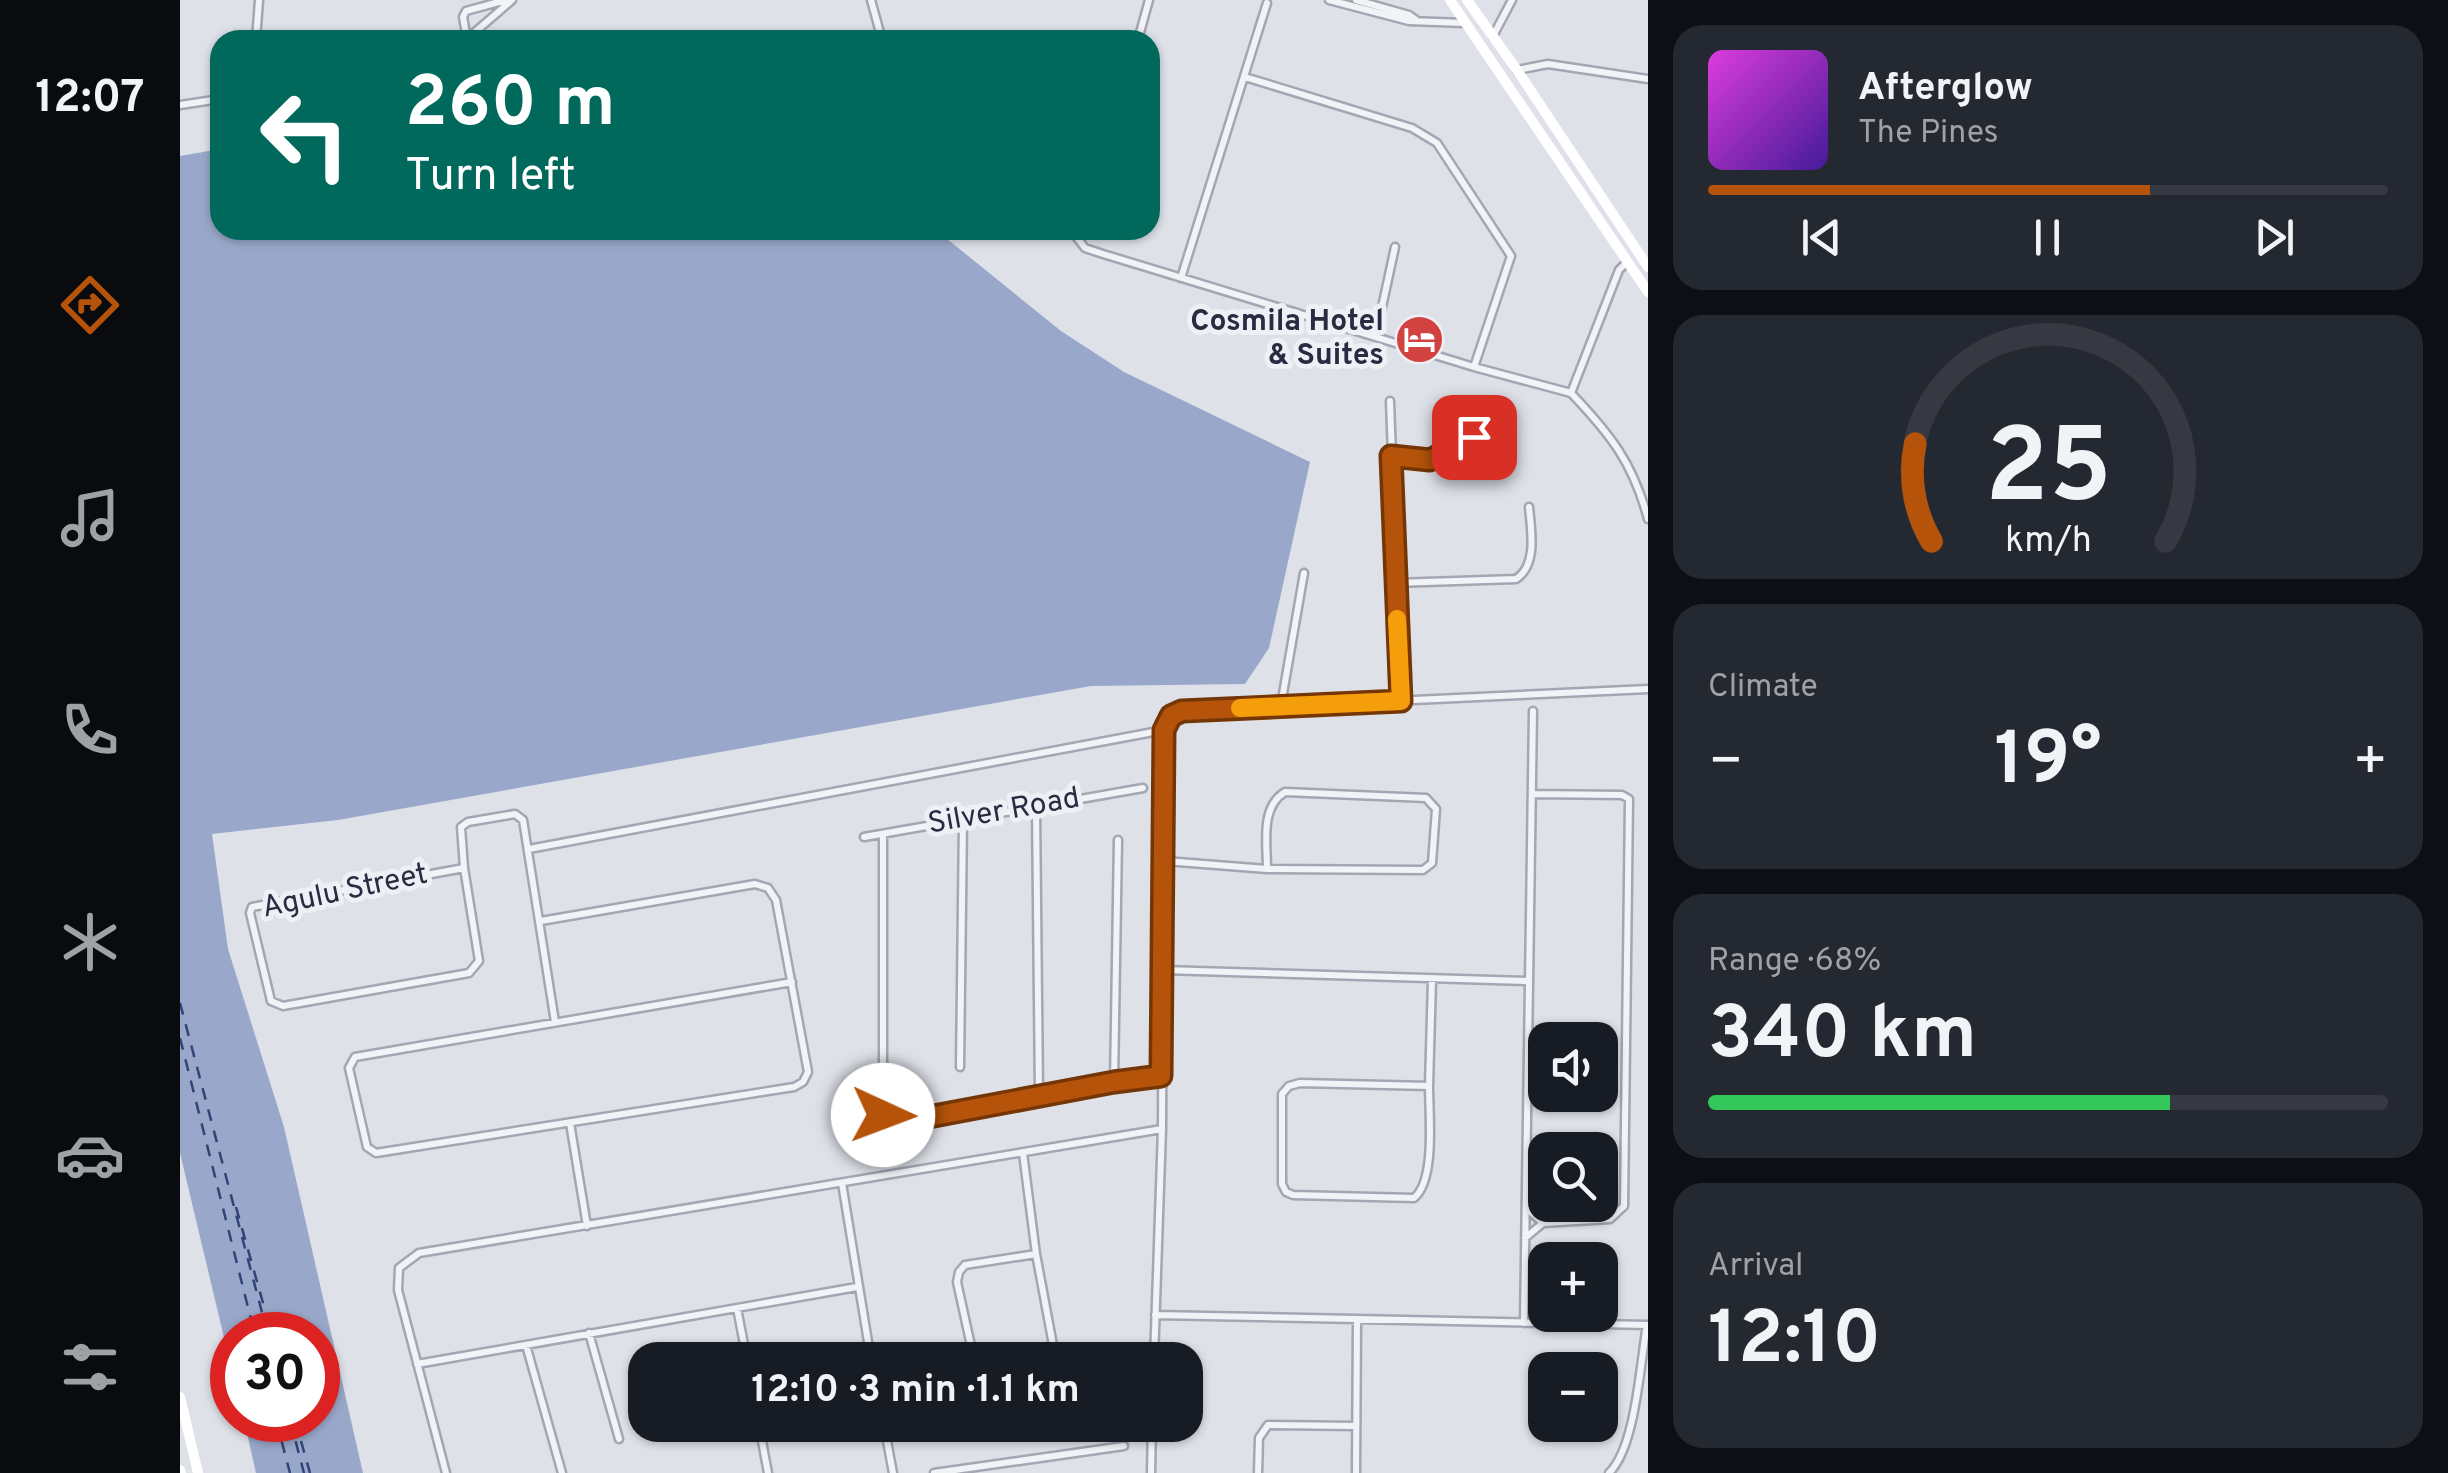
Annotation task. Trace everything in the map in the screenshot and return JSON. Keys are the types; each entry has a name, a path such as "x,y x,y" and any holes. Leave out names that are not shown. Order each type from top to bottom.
{"main road":[{"path":"1450,0 1648,292"},
{"path":"1467,0 1648,267"},
{"path":"180,1396 198,1473"}],"street":[{"path":"257,30 259,0"},
{"path":"478,30 509,0"},
{"path":"465,30 466,11 509,0"},
{"path":"871,0 879,30"},
{"path":"1141,30 1149,0"},
{"path":"1356,0 1409,15 1417,21"},
{"path":"1493,37 1512,0"},
{"path":"1336,1 1408,22 1466,23"},
{"path":"1180,278 1267,2"},
{"path":"1517,70 1548,64 1648,79"},
{"path":"1245,78 1412,128 1437,144 1511,256 1474,367"},
{"path":"180,105 210,100"},
{"path":"1079,240 1085,248 1180,278 1571,393 1623,453 1639,485 1648,519"},
{"path":"1376,336 1396,247"},
{"path":"1571,393 1611,288 1619,270 1628,262"},
{"path":"1390,401 1401,701"},
{"path":"1391,456 1430,460 1474,437"},
{"path":"1395,584 1516,579 1526,573 1531,561 1529,507"},
{"path":"1281,706 1304,573"},
{"path":"1154,1342 1162,1129 1164,730 1171,716 1182,711 1648,689"},
{"path":"1524,1323 1534,711"},
{"path":"529,848 1164,730"},
{"name":"Silver Road","path":"864,837 1143,788"},
{"path":"1165,862 1266,869 1423,870 1432,863 1436,809 1426,798 1285,792 1274,798 1268,810 1266,869"},
{"path":"1534,794 1622,795 1631,805 1624,1206 1618,1212"},
{"path":"1036,806 1040,1095"},
{"path":"464,868 462,827 468,822 514,814 523,820 554,1022"},
{"path":"960,1067 963,820"},
{"path":"883,834 883,1115 890,1122 1161,1076"},
{"path":"1114,1082 1118,840"},
{"name":"Agulu Street","path":"464,868 479,961 470,973 283,1006 276,1005 268,994 250,913 252,907 464,868"},
{"path":"540,921 755,884 768,888 776,900 792,982 808,1072 804,1082 794,1087 376,1153 367,1147 349,1068 355,1056 792,982"},
{"path":"1163,970 1528,981"},
{"path":"1429,1086 1289,1086 1282,1094 1282,1184 1286,1192 1294,1196 1414,1198 1424,1190 1428,1166 1432,980"},
{"path":"570,1122 587,1226"},
{"path":"446,1473 398,1290 397,1274 404,1263 419,1253 1162,1129"},
{"path":"1023,1153 1036,1254 1053,1342"},
{"path":"842,1183 868,1342"},
{"path":"1525,1238 1543,1222"},
{"path":"970,1342 958,1272 964,1265 1036,1254"},
{"path":"417,1364 857,1286"},
{"path":"737,1308 744,1342"},
{"path":"1155,1315 1647,1325 1626,1442 1609,1473"},
{"path":"1356,1473 1357,1320"},
{"path":"589,1333 619,1438"},
{"path":"526,1345 562,1473"},
{"path":"1258,1473 1259,1438 1268,1425 1356,1426"},
{"path":"762,1442 767,1473"},
{"path":"887,1442 893,1473"},
{"path":"1151,1473 1152,1442"},
{"path":"934,1473 998,1469 1124,1446"}],"water":[{"path":"210,151 210,240 948,240 1061,331 1124,372 1310,462 1269,648 1245,684 1091,686 338,820 212,834 228,949 284,1127 326,1312 218,1312 180,1153 180,156"},
{"path":"340,1372 363,1473 256,1473 249,1442 340,1442"}],"ferry route":[{"path":"180,1003 262,1312"},
{"path":"180,1038 249,1312"},
{"path":"236,1207 266,1312"},
{"path":"282,1442 290,1473"},
{"path":"296,1442 304,1473"},
{"path":"301,1442 310,1473"}],"slow traffic":[{"path":"1240,708 1401,701 1397,619"}],"place":[{"name":"Cosmila Hotel & Suites","path":"1419,339"}],"route":[{"path":"883,1115 890,1122 902,1122 1161,1076 1164,730 1171,716 1182,711 1401,701 1391,456 1430,460 1474,437"}]}
